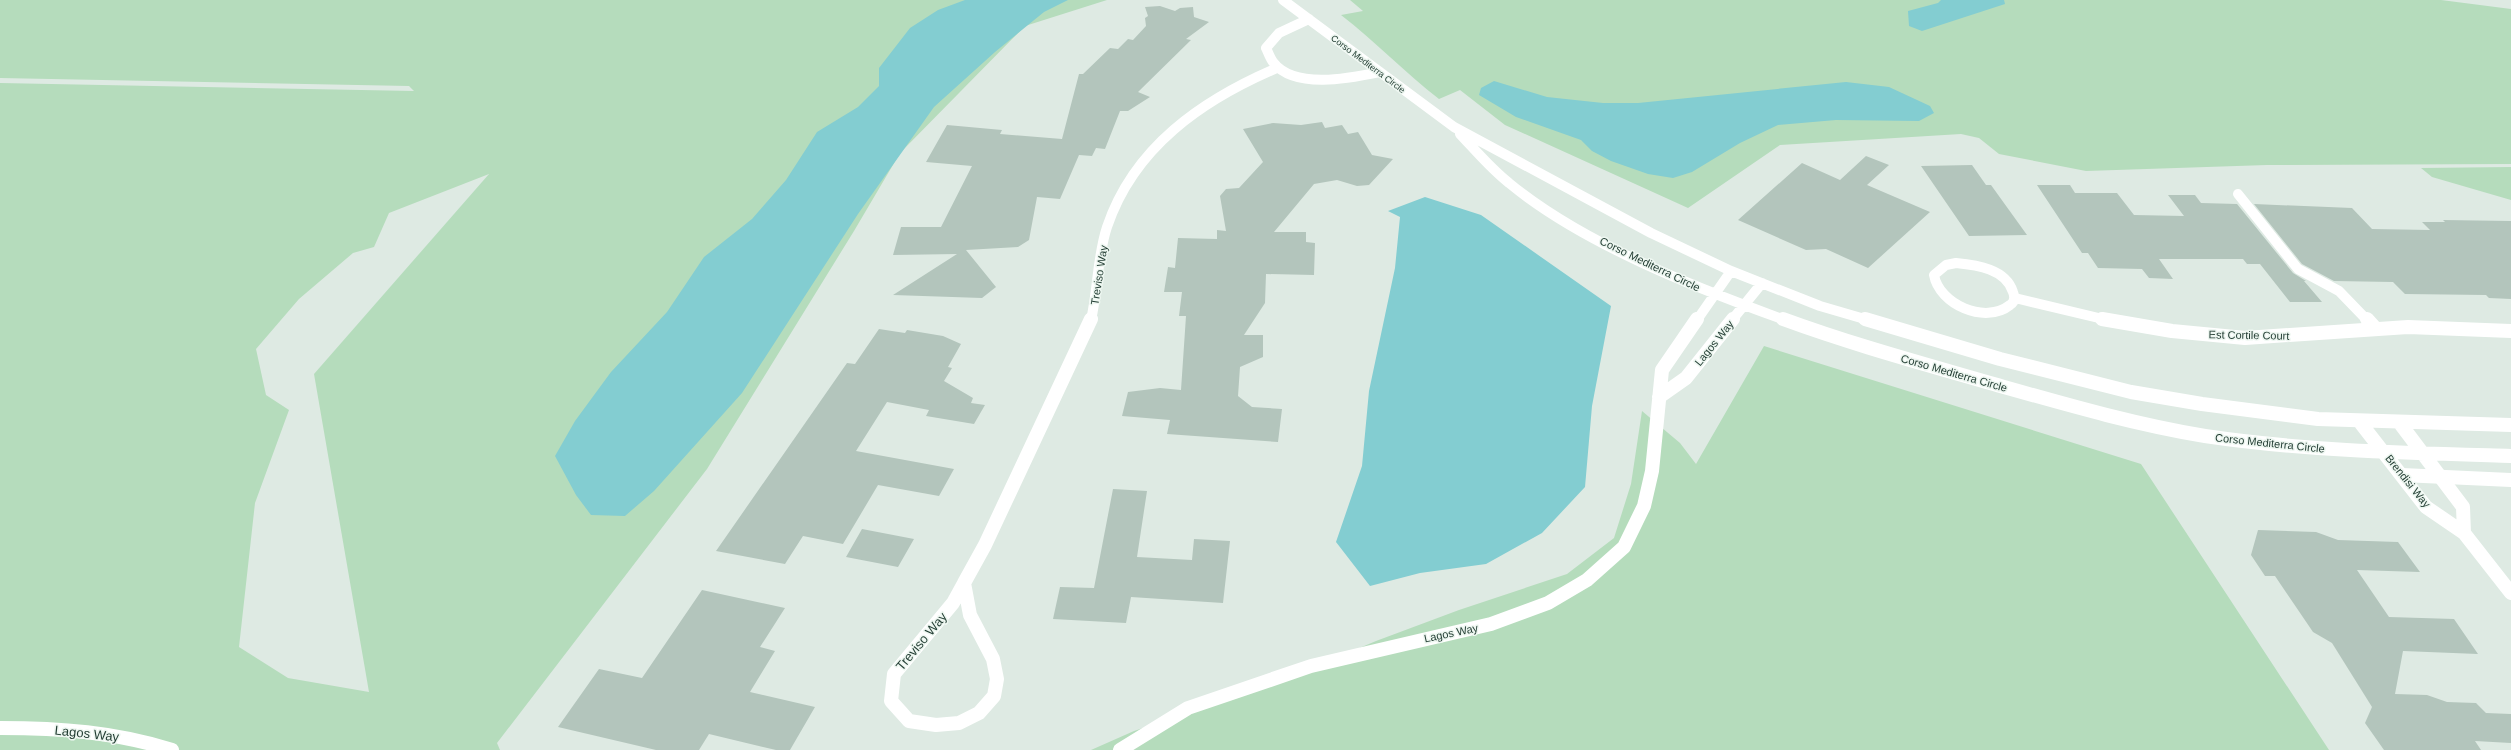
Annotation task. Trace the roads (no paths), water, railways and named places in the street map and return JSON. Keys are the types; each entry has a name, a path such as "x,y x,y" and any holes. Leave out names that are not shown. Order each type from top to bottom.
{"street":[{"name":"Corso Mediterra Circle","path":"1283,0 1454,127 1551,178 1605,210 1731,271 1820,306 1962,348 2132,392 2259,412 2318,419 2511,425"},
{"path":"1309,19 1279,33 1266,48 1268,57 1277,68 1297,77 1316,80 1335,80 1380,72"},
{"name":"Treviso Way","path":"964,583 970,615 992,659 997,679 994,696 979,713 959,723 936,725 909,720 891,701 894,674 953,603 1018,478 1090,324 1097,297 1106,230 1114,207 1125,185 1140,162 1157,144 1199,108 1239,84 1277,68"},
{"name":"Corso Mediterra Circle","path":"1454,127 1490,167 1516,190 1565,222 1654,268 1715,295 1917,363 2135,423 2204,436 2274,445 2384,452 2511,456"},
{"path":"2238,194 2298,269 2339,291 2376,329"},
{"path":"1956,263 1983,267 2006,280 2013,289 2015,298 2012,304 2004,309 1992,312 1966,308 1953,303 1936,289 1933,282 1934,275 1946,265 1956,263"},
{"name":"Lagos Way","path":"1120,750 1188,708 1311,666 1491,624 1548,603 1587,580 1624,547 1644,506 1652,471 1662,370 1731,271"},
{"name":"Lagos Way","path":"1659,397 1686,378 1762,283"},
{"name":"Est Cortile Court","path":"2015,298 2119,323 2226,337 2268,338 2376,329 2431,328 2511,331"},
{"name":"Brendisi Way","path":"2359,421 2426,507 2464,533 2511,593"},
{"path":"2399,422 2463,507 2464,533"},
{"path":"2402,475 2511,480"},
{"name":"Lagos Way","path":"0,728 83,731 128,738 172,750"}],"water":[{"path":"965,0 1068,0 1044,12 995,52 934,107 858,214 742,393 654,491 625,516 591,515 576,495 555,456 575,421 611,372 667,312 704,257 752,219 786,180 817,132 858,107 879,86 879,68 910,28 938,10"},
{"path":"1941,0 2004,0 2005,4 1922,31 1909,26 1908,11 1938,3"},
{"path":"1494,81 1547,97 1603,103 1638,103 1846,82 1889,87 1930,106 1934,113 1919,121 1836,120 1778,125 1740,143 1692,172 1673,178 1648,174 1611,161 1592,151 1581,140 1516,117 1479,95 1481,88"},
{"path":"1425,197 1481,215 1611,306 1592,406 1585,487 1542,533 1486,564 1420,573 1370,586 1336,542 1362,466 1369,391 1395,268 1400,217 1388,211"}]}
